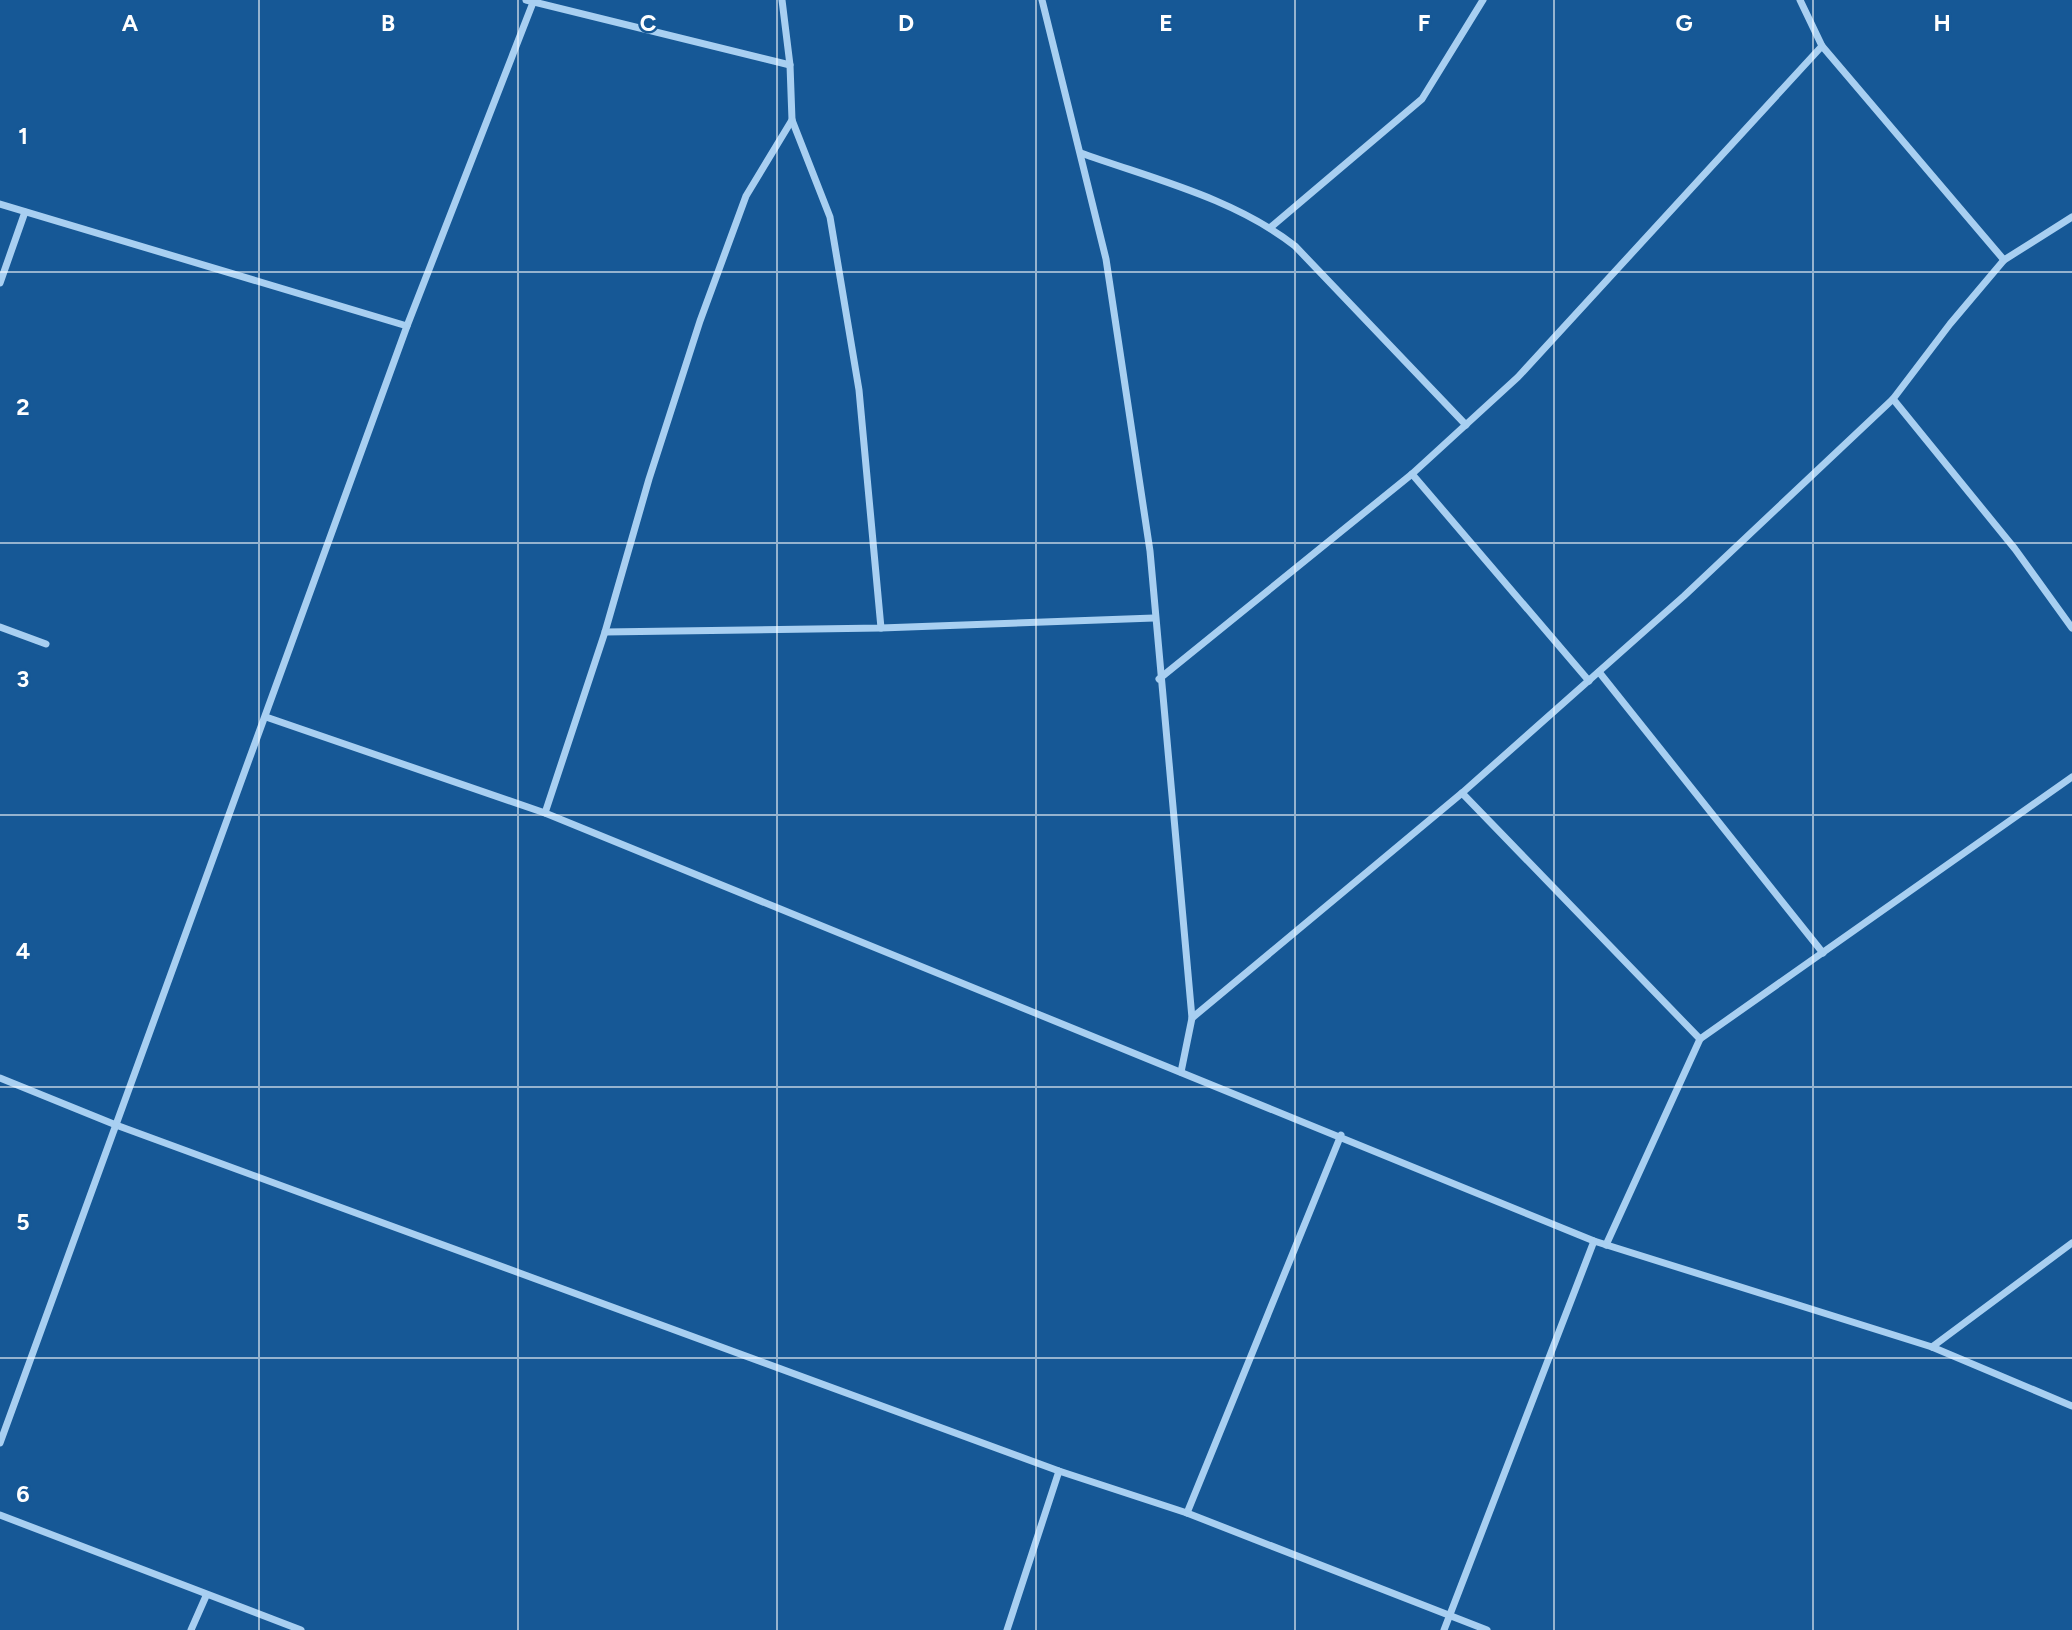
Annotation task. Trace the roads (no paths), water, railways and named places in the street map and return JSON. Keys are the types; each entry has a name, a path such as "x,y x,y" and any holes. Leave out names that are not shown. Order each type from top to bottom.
{"street":[{"path":"782,0 790,65 792,120 830,217 859,390 881,628"},
{"path":"1042,0 1105,259 1150,551 1159,679 1192,1018 1181,1072"},
{"path":"1271,227 1422,99 1483,0"},
{"path":"1800,0 1822,46 2004,260"},
{"path":"0,1443 407,326 531,1 790,65"},
{"path":"1159,679 1412,474 1518,377 1822,46"},
{"path":"545,813 605,632 649,479 709,296 746,195 792,120"},
{"path":"1081,153 1242,211 1271,227 1295,246 1466,425"},
{"path":"0,204 407,326"},
{"path":"0,283 25,212"},
{"path":"1192,1018 1462,793 1599,672 1893,399 1950,324 2004,260 2072,217"},
{"path":"1893,399 2015,548 2072,628"},
{"path":"1412,474 1589,681"},
{"path":"605,632 881,628 1154,618"},
{"path":"0,626 46,643"},
{"path":"1599,672 1823,953"},
{"path":"266,717 545,813 1341,1135 1594,1241 1932,1347 2072,1406"},
{"path":"1606,1245 1700,1039 2072,777"},
{"path":"1462,793 1700,1039"},
{"path":"0,1078 116,1125 1059,1471 1187,1513 1487,1630"},
{"path":"1187,1513 1341,1135"},
{"path":"1444,1630 1594,1241"},
{"path":"1932,1347 2072,1242"},
{"path":"1007,1630 1059,1471"},
{"path":"0,1515 206,1596 301,1630"},
{"path":"191,1630 206,1596"}]}
